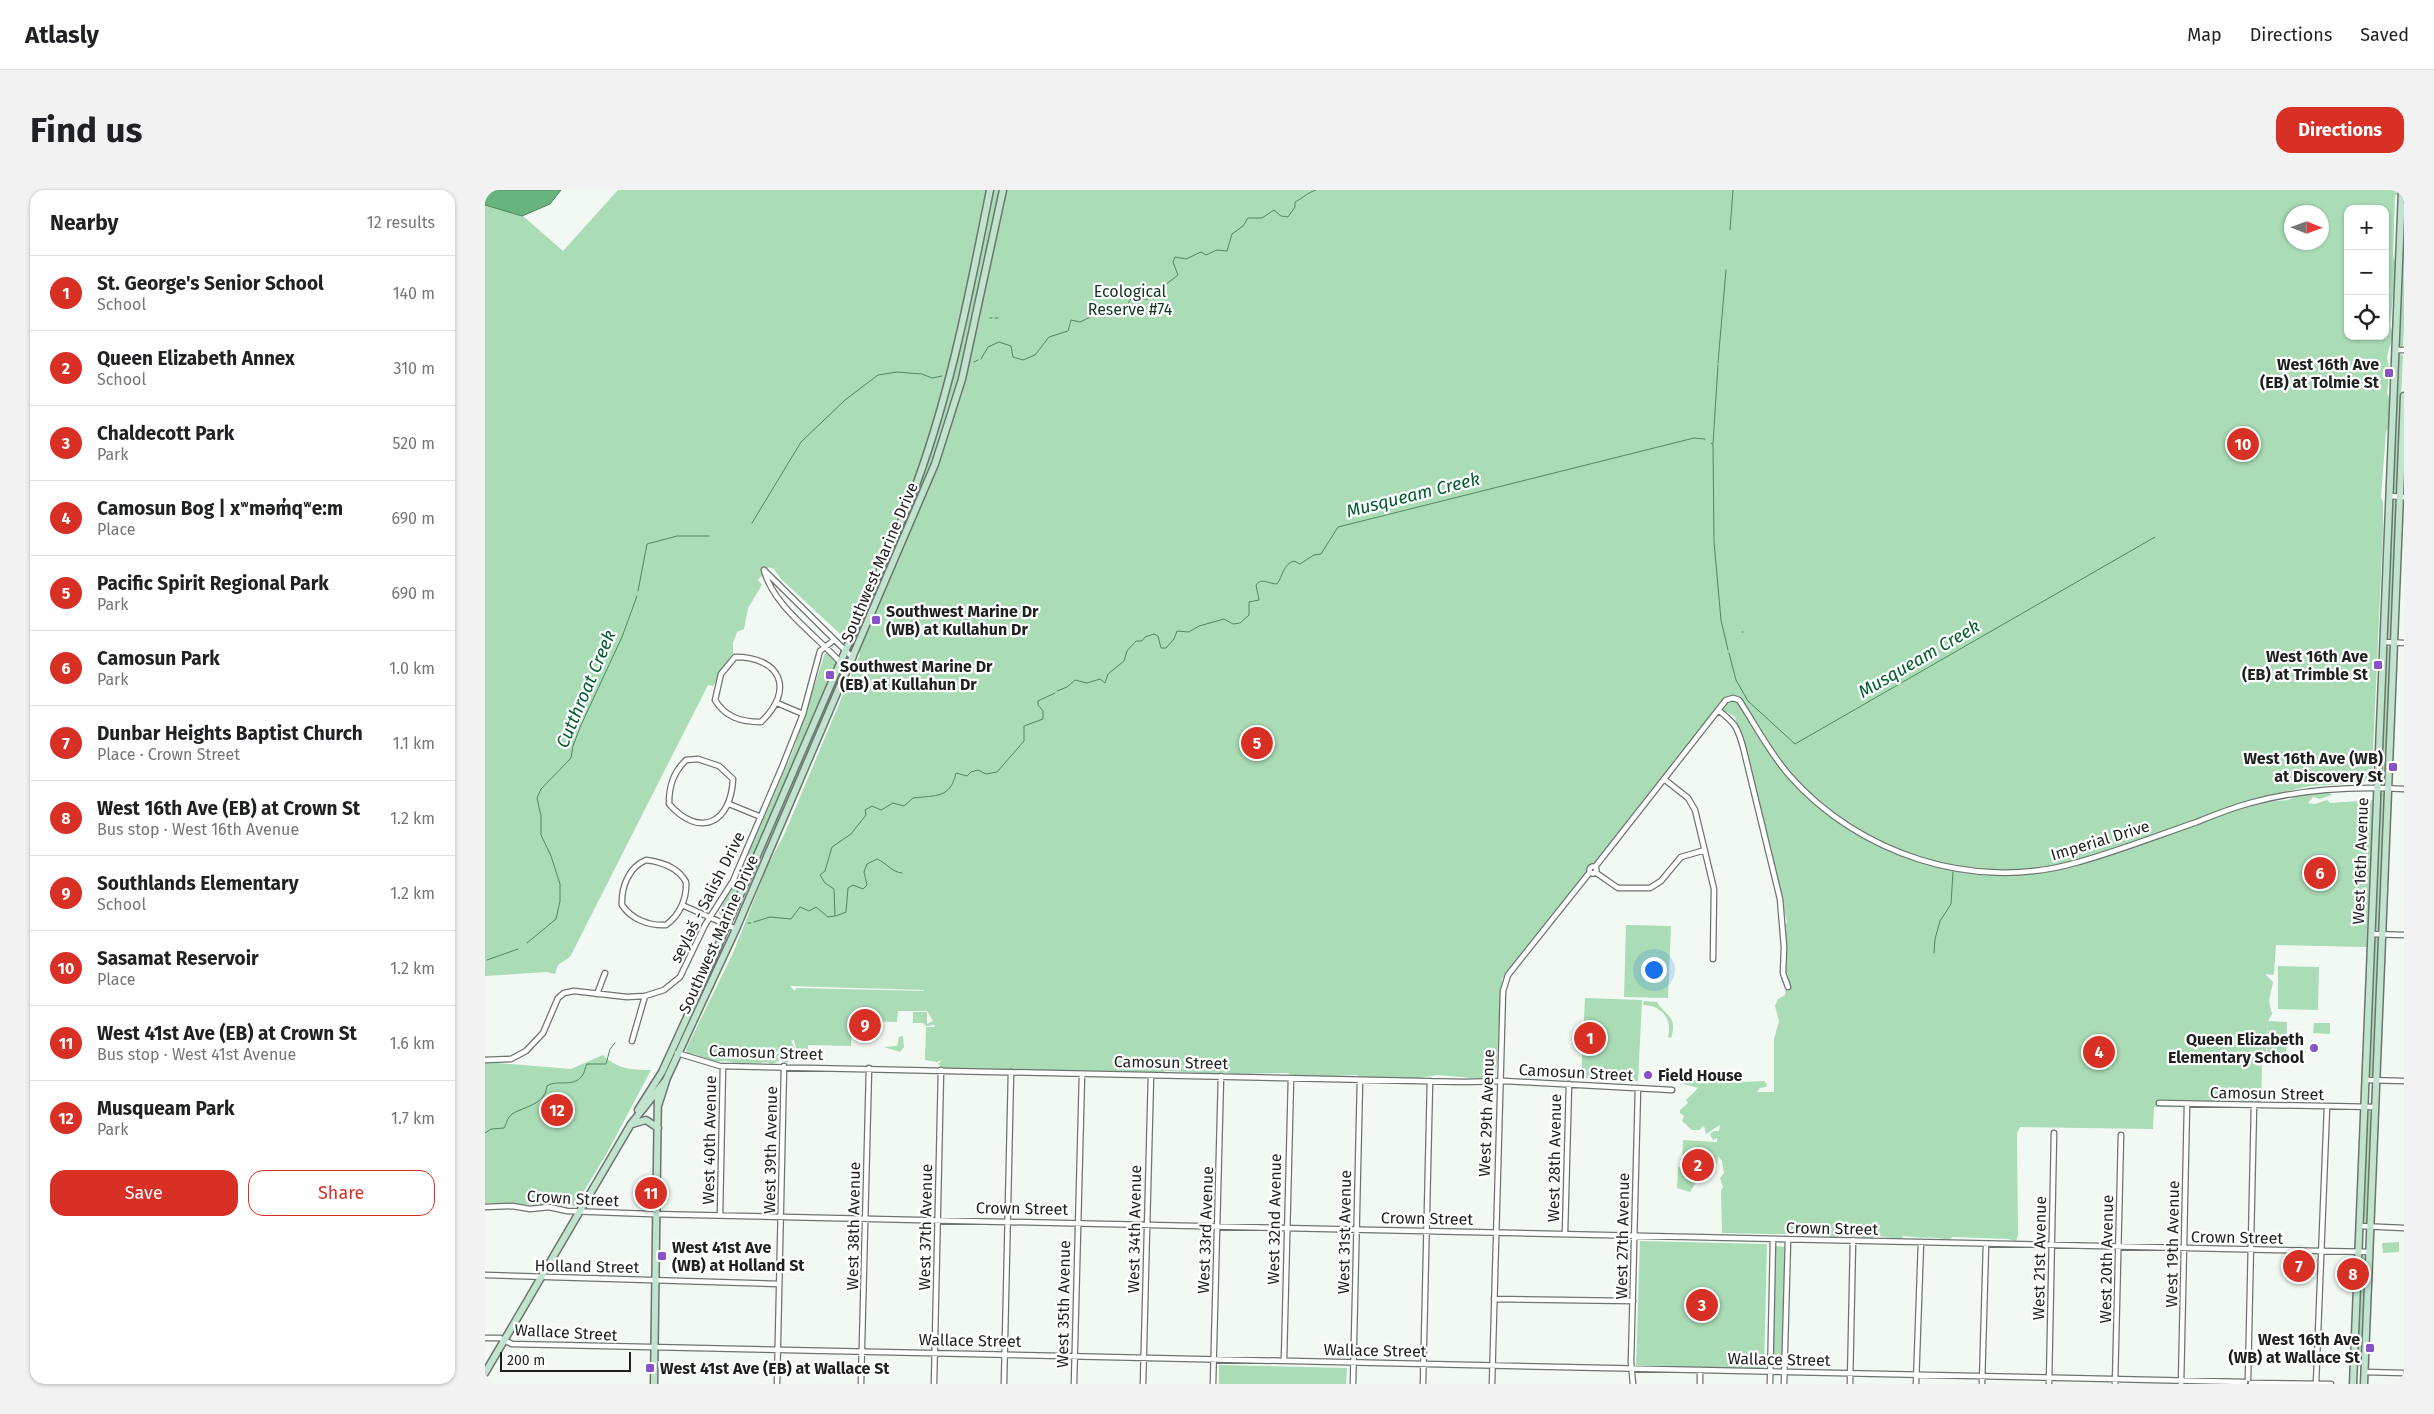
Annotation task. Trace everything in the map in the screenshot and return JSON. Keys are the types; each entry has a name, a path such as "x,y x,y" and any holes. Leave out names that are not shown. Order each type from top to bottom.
{"main road":[{"name":"Southwest Marine Drive","path":"485,1373 637,1114 642,1102 661,1074 728,925 911,501 934,433 959,339 990,190"},
{"name":"Southwest Marine Drive","path":"637,1114 667,1080 680,1054 911,524 950,420 977,318 1003,190"},
{"name":"West 16th Avenue","path":"2353,1384 2395,350 2403,203 2402,190"},
{"name":"West 16th Avenue","path":"2364,1384 2394,643 2402,497 2404,396"},
{"path":"653,1384 658,1089 661,1074"},
{"path":"658,1106 667,1080"},
{"path":"631,1124 646,1120 658,1128"}],"street":[{"path":"2395,350 2404,350"},
{"path":"2389,496 2402,497"},
{"path":"841,663 775,596 767,581 764,570 853,658"},
{"name":"seyləš - Salish Drive","path":"485,1060 511,1059 526,1051 543,1033 558,998 564,993 574,991 627,997 645,996 664,990 680,978 710,917 733,881 761,817 803,714 820,651 827,648 835,640"},
{"path":"2383,642 2404,643"},
{"path":"735,658 749,658 767,665 781,681 777,703 761,722 747,722 736,719 721,710 715,700 721,674 735,658"},
{"name":"Imperial Drive","path":"1718,710 1726,700 1733,698 1739,700 1775,758 1790,776 1807,794 1856,831 1898,852 1927,862 1984,872 2033,871 2073,864 2248,803 2281,795 2332,788 2377,788"},
{"path":"777,703 803,714"},
{"path":"1718,710 1733,721 1738,728 1743,747 1780,899 1784,947 1783,973 1787,987"},
{"name":"West 29th Avenue","path":"1492,1384 1499,1081 1505,982 1718,710"},
{"path":"698,759 719,766 733,779 729,804 715,821 705,824 694,822 678,814 669,804 669,791 679,767 686,760 698,759"},
{"path":"1664,779 1693,804 1714,889 1713,959"},
{"path":"2377,788 2404,789"},
{"path":"729,804 761,817"},
{"path":"1593,870 1618,888 1650,888 1661,881 1681,857 1705,850"},
{"path":"646,860 657,861 673,868 683,876 686,888 682,905 674,918 666,925 643,922 634,917 622,905 624,887 638,863 646,860"},
{"path":"682,905 736,929"},
{"path":"2371,934 2404,935"},
{"path":"597,994 605,973"},
{"path":"632,1040 645,996"},
{"name":"Camosun Street","path":"670,1055 680,1054 708,1064 723,1066 1360,1080 1499,1081 1672,1090"},
{"name":"West 40th Avenue","path":"720,1215 723,1066"},
{"name":"West 39th Avenue","path":"777,1384 784,1066"},
{"name":"West 38th Avenue","path":"861,1384 869,1068"},
{"name":"West 37th Avenue","path":"934,1384 941,1070"},
{"path":"1004,1384 1011,1072"},
{"name":"West 35th Avenue","path":"1074,1384 1081,1074"},
{"name":"West 34th Avenue","path":"1143,1384 1151,1075"},
{"name":"West 33rd Avenue","path":"1213,1384 1221,1076"},
{"name":"West 32nd Avenue","path":"1284,1360 1291,1078"},
{"name":"West 31st Avenue","path":"1353,1384 1360,1080"},
{"path":"2365,1080 2404,1081"},
{"path":"1423,1384 1430,1081"},
{"name":"West 28th Avenue","path":"1565,1234 1569,1084"},
{"name":"West 27th Avenue","path":"1633,1384 1634,1235 1638,1088"},
{"name":"Camosun Street","path":"2159,1103 2375,1107"},
{"name":"West 19th Avenue","path":"2181,1382 2187,1105"},
{"path":"2248,1382 2254,1105"},
{"path":"2316,1384 2327,1107"},
{"name":"West 21st Avenue","path":"2049,1384 2054,1133"},
{"name":"West 20th Avenue","path":"2115,1382 2121,1135"},
{"name":"Crown Street","path":"485,1207 512,1206 530,1209 549,1207 580,1211 657,1214 865,1217 1788,1240 2370,1252"},
{"path":"2359,1226 2404,1228"},
{"path":"1770,1384 1773,1239"},
{"path":"1784,1384 1788,1240"},
{"path":"1850,1384 1853,1240"},
{"path":"1916,1384 1921,1242"},
{"path":"1982,1384 1986,1244"},
{"name":"Holland Street","path":"485,1275 779,1284"},
{"path":"1494,1298 1633,1301"},
{"name":"Wallace Street","path":"485,1338 505,1340 512,1344 654,1348 862,1350 1493,1366 1917,1374 2115,1382 2331,1384"},
{"path":"1700,1384 1701,1370"},
{"path":"2365,1372 2404,1374"}],"green space":[{"name":"Ecological Reserve #74","path":"485,190 561,190 550,204 523,216 563,251 618,190 2404,190 2404,195 2395,195 2393,256 2396,264 2390,327 2393,337 2387,357 2389,378 2387,393 2391,412 2390,423 2386,432 2381,497 2383,502 2383,530 2372,773 2367,774 2368,777 2364,783 2310,786 2267,796 2267,802 2288,800 2297,796 2327,791 2332,795 2320,799 2313,797 2308,803 2315,804 2327,800 2330,803 2373,800 2367,947 2276,945 2274,973 2273,975 2265,974 2273,982 2269,1001 2272,1014 2268,1021 2287,1022 2286,1061 2267,1060 2268,1022 2266,1054 2262,1063 2261,1108 2154,1107 2153,1129 2020,1127 2017,1133 2018,1235 2016,1241 1953,1237 1948,1240 1904,1236 1900,1239 1878,1236 1867,1240 1851,1235 1834,1238 1825,1235 1722,1233 1721,1191 1723,1187 1720,1178 1724,1173 1722,1161 1718,1156 1717,1164 1682,1162 1683,1140 1717,1142 1717,1138 1713,1140 1710,1134 1714,1131 1719,1131 1720,1125 1706,1134 1704,1126 1699,1130 1692,1130 1682,1121 1684,1116 1680,1113 1680,1110 1688,1103 1686,1100 1698,1088 1684,1084 1679,1079 1706,1081 1707,1084 1712,1080 1721,1083 1764,1081 1767,1084 1766,1087 1760,1088 1757,1092 1774,1092 1774,1039 1779,1021 1775,1006 1778,999 1785,995 1788,974 1783,970 1787,956 1783,939 1787,922 1735,717 1727,712 1716,712 1502,979 1496,1076 1485,1076 1482,1079 1438,1075 1411,1079 1394,1077 1372,1079 1355,1075 1302,1077 1287,1073 1233,1074 1221,1072 1219,1074 1167,1071 1157,1074 943,1068 938,1064 942,1060 937,1062 925,1060 926,1027 934,1027 935,1025 926,1026 923,1023 913,1023 913,1012 927,1012 927,1024 933,1021 927,1011 898,1011 897,1022 862,1021 862,1017 852,1016 851,1046 808,1045 808,1049 796,1049 794,1040 791,1041 796,1050 793,1059 790,1059 785,1051 770,1052 773,1056 780,1053 788,1057 788,1063 780,1060 773,1064 766,1062 714,1062 694,1054 687,1054 686,1049 733,953 768,865 784,835 860,654 855,648 850,651 852,645 781,579 774,569 769,567 758,580 762,585 748,608 744,629 737,632 733,643 733,653 713,686 708,685 570,957 558,965 555,974 547,972 485,976","holes":["790,986 924,990 924,991 796,988 795,991"]},
{"path":"2404,210 2404,328 2403,346 2401,348 2398,346"},
{"path":"2401,354 2403,356 2397,491 2394,494 2398,355"},
{"path":"2395,499 2397,502 2390,639 2386,637 2392,502"},
{"path":"2387,646 2391,647 2386,782 2383,784 2380,782"},
{"path":"825,653 835,658 836,665 728,915 722,917 719,913 721,907 739,875 793,751"},
{"path":"845,662 828,710 739,915 734,920"},
{"path":"2383,792 2385,795 2380,929 2377,931 2375,927 2380,793"},
{"path":"1626,925 1671,926 1668,998 1624,997"},
{"path":"727,935 716,967 676,1052 675,1051"},
{"path":"2377,937 2379,939 2374,1074 2371,1077 2368,1074 2374,939"},
{"path":"2278,966 2319,967 2318,1010 2278,1009"},
{"path":"1585,998 1642,1000 1638,1081 1581,1078"},
{"path":"1644,1001 1657,1002 1670,1017 1673,1025 1671,1038 1668,1037 1669,1024 1664,1014 1655,1007 1643,1005"},
{"path":"2314,1023 2330,1023 2330,1034 2313,1033"},
{"path":"903,1036 904,1047 900,1052 884,1047 897,1046 899,1037"},
{"path":"603,1055 608,1060 625,1068 651,1070 608,1151 575,1206 485,1203 485,1062 571,1069"},
{"path":"2285,1092 2305,1092 2305,1100 2285,1099"},
{"path":"2369,1110 2372,1115 2368,1221 2365,1223 2362,1220 2367,1112"},
{"path":"1678,1167 1700,1175 1690,1192 1677,1188"},
{"path":"1640,1241 1767,1244 1764,1369 1636,1366"},
{"path":"2399,1242 2399,1252 2383,1253 2382,1243"},
{"path":"1775,1246 1785,1247 1782,1366 1772,1366"},
{"path":"2364,1256 2367,1264 2363,1360 2359,1367 2355,1362 2361,1257"},
{"path":"1219,1365 1347,1368 1346,1384 1219,1384"}],"shaded area":[{"path":"485,190 561,190 550,204 522,216 485,205"}],"waterway":[{"name":"Cutthroat Creek","path":"981,359 988,347 999,342 1011,346 1013,357 1023,360 1035,355 1049,337 1068,331 1071,320 1080,322 1099,313 1125,308 1131,299 1140,300 1159,297 1164,286 1178,275 1173,262 1175,257 1186,259 1201,252 1206,255 1217,250 1227,251 1232,234 1243,226 1248,218 1262,218 1274,210 1281,216 1288,217 1295,207 1295,202 1316,190"},
{"path":"1730,230 1733,190"},
{"path":"1718,363 1726,270"},
{"name":"Cutthroat Creek","path":"974,362 978,360"},
{"path":"1713,444 1718,365"},
{"name":"Cutthroat Creek","path":"752,523 801,442 845,400 878,375 897,372 922,374 932,378 942,376"},
{"name":"Musqueam Creek","path":"1057,691 1067,687 1075,680 1087,683 1100,679 1105,683 1108,674 1124,661 1127,651 1136,641 1142,641 1145,637 1154,634 1158,636 1161,648 1166,648 1174,639 1177,631 1189,632 1199,626 1224,619 1233,624 1240,623 1249,615 1249,602 1259,600 1256,585 1260,581 1277,584 1285,567 1290,563 1294,561 1300,564 1314,555 1321,554 1338,527 1694,438 1705,439"},
{"name":"Musqueam Creek","path":"1711,443 1713,445 1714,542 1721,620 1728,650"},
{"name":"Cutthroat Creek","path":"638,591 647,544 677,536 709,536"},
{"name":"Musqueam Creek","path":"1729,653 1736,680 1748,701 1795,744 2155,537"},
{"name":"Cutthroat Creek","path":"527,943 556,919 560,901 560,884 551,856 541,835 541,816 537,798 541,789 571,758 573,746 581,725 622,637 637,596"},
{"name":"Musqueam Creek","path":"754,922 770,917 791,919 800,907 809,911 816,907 828,917 835,916 834,889 825,883 820,875 825,871 832,847 851,834 866,815 865,810 872,806 881,810 893,803 904,806 913,798 935,796 946,792 956,773 967,776 971,772 978,770 986,774 997,772 1024,741 1024,726 1043,719 1043,711 1038,705 1038,701 1055,693"},
{"path":"836,916 846,912 848,888 853,885 863,889 867,885 864,872 867,864 877,859 895,871 902,873"},
{"path":"1934,953 1935,939 1940,921 1951,904 1953,872"},
{"name":"Cutthroat Creek","path":"487,960 518,949"},
{"name":"Musqueam Creek","path":"485,1133 491,1129 504,1128 512,1114 534,1104 543,1097 547,1086 578,1080 587,1064 606,1064 610,1049 615,1043"}],"place":[{"name":"West 16th Ave (EB) at Tolmie St","path":"2389,373"},
{"name":"Sasamat Reservoir","path":"2243,444"},
{"name":"Southwest Marine Dr (WB) at Kullahun Dr","path":"876,620"},
{"name":"West 16th Ave (EB) at Trimble St","path":"2378,665"},
{"name":"Southwest Marine Dr (EB) at Kullahun Dr","path":"830,675"},
{"name":"Pacific Spirit Regional Park","path":"1257,743"},
{"name":"West 16th Ave (WB) at Discovery St","path":"2393,767"},
{"name":"Camosun Park","path":"2320,873"},
{"name":"Southlands Elementary","path":"865,1025"},
{"name":"St. George's Senior School","path":"1590,1038"},
{"name":"Queen Elizabeth Elementary School","path":"2314,1048"},
{"name":"Camosun Bog | xʷməm̓qʷe:m","path":"2099,1052"},
{"name":"Field House","path":"1648,1075"},
{"name":"Musqueam Park","path":"557,1110"},
{"name":"Queen Elizabeth Annex","path":"1698,1165"},
{"name":"West 41st Ave (EB) at Crown St","path":"651,1193"},
{"name":"West 41st Ave (WB) at Holland St","path":"662,1256"},
{"name":"Dunbar Heights Baptist Church","path":"2299,1266"},
{"name":"West 16th Ave (EB) at Crown St","path":"2353,1274"},
{"name":"Chaldecott Park","path":"1702,1305"},
{"name":"West 16th Ave (WB) at Wallace St","path":"2370,1348"},
{"name":"West 41st Ave (EB) at Wallace St","path":"650,1368"}]}
